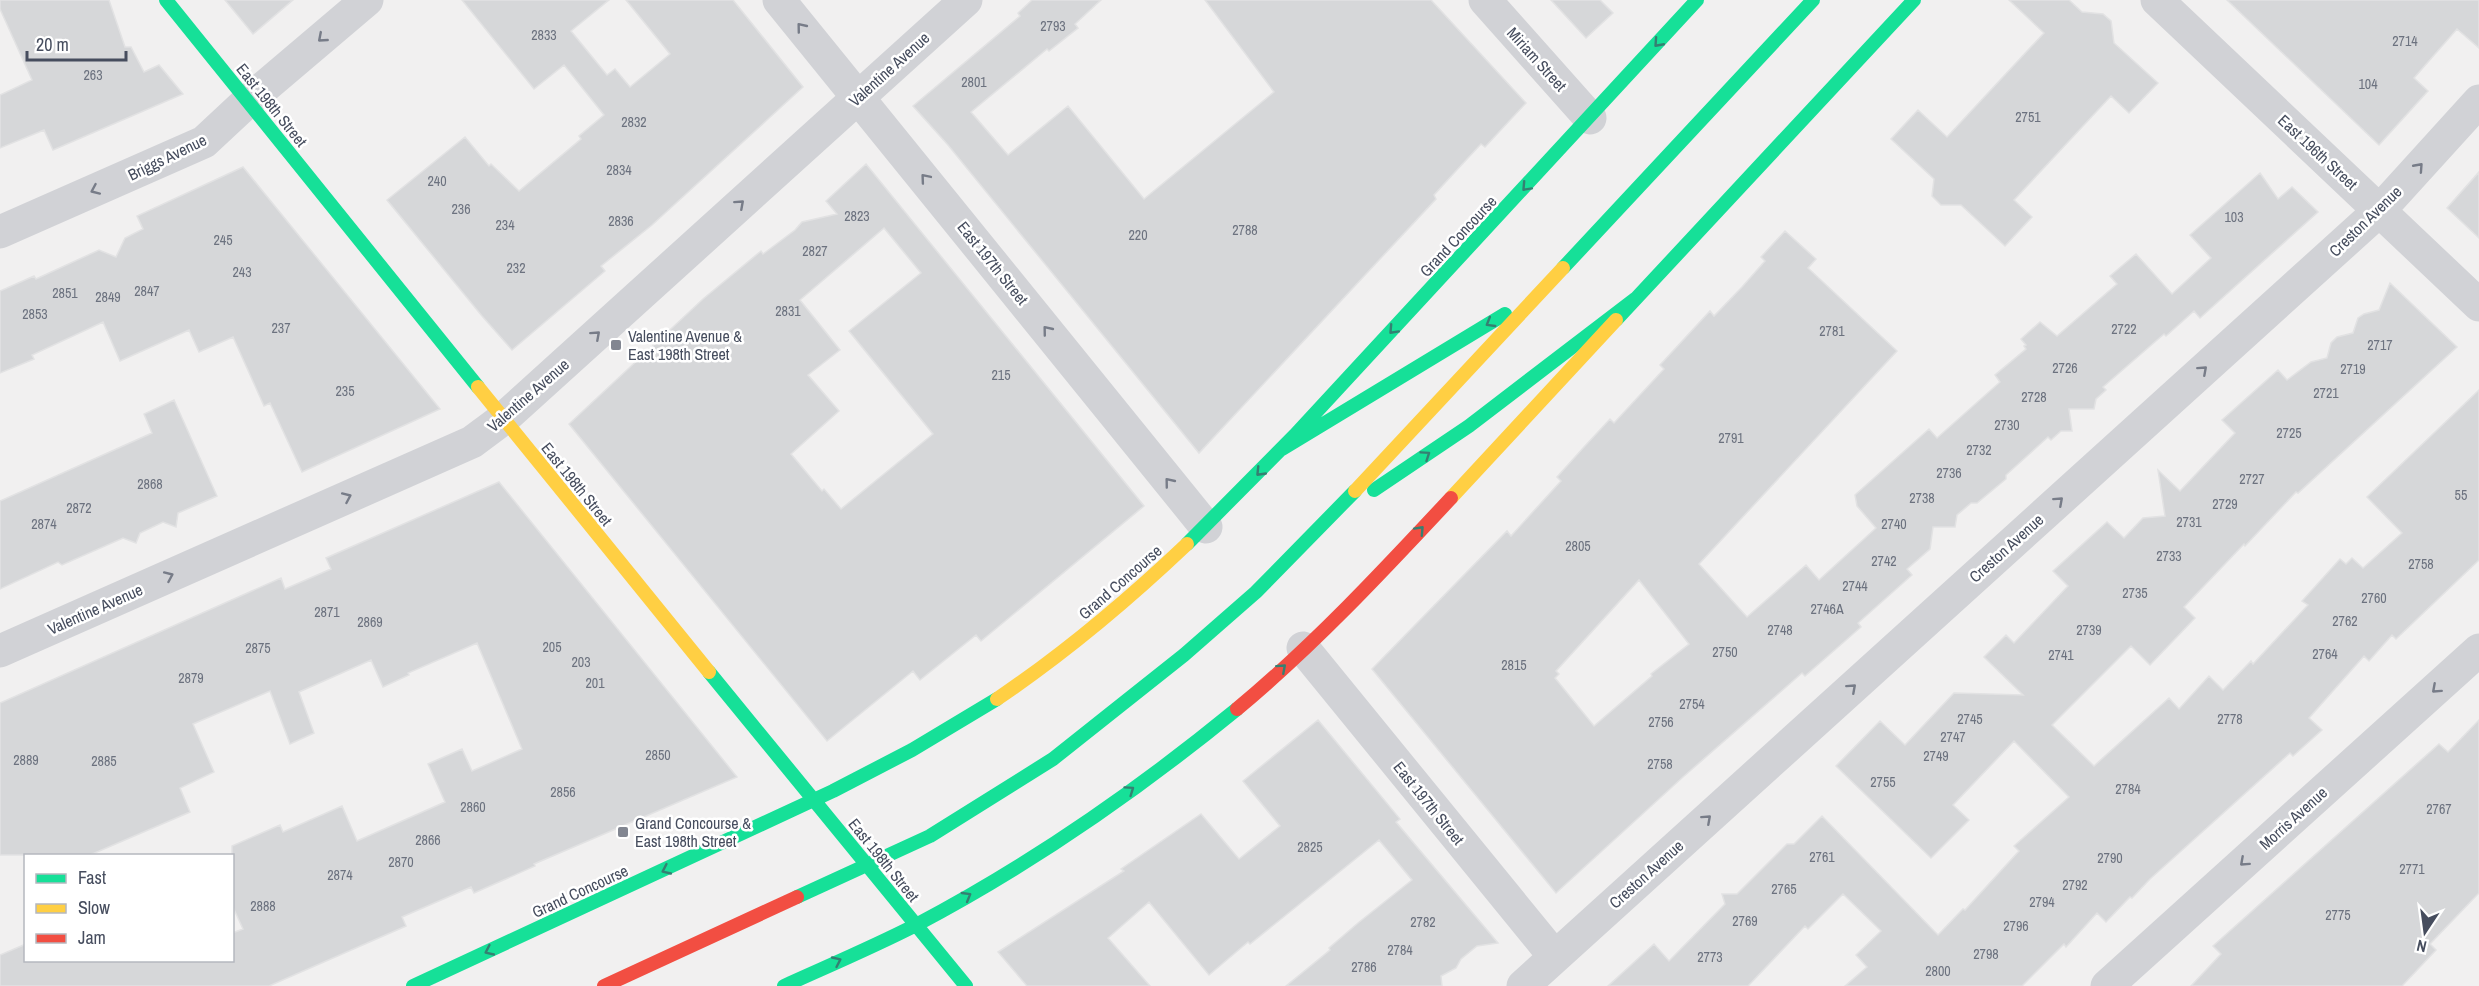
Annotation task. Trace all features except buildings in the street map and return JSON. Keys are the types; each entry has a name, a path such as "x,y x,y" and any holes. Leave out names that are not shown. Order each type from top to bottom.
{"street":[{"name":"East 198th Street","path":"166,0 503,419 966,986"},
{"name":"Briggs Avenue","path":"0,232 204,142 248,101 366,0"},
{"name":"East 197th Street","path":"779,0 1206,527"},
{"name":"Valentine Avenue","path":"0,651 472,442 503,419 966,0"},
{"name":"Miriam Street","path":"1485,0 1590,118"},
{"name":"Grand Concourse","path":"413,986 814,801 920,745 1022,682 1090,631 1206,527 1282,449 1697,0"},
{"path":"603,986 930,836 1053,759 1185,655 1256,592 1325,523 1813,0"},
{"path":"784,986 916,925 1062,837 1138,784 1228,716 1379,575 1914,0"},
{"name":"East 196th Street","path":"2157,0 2479,305"},
{"name":"Creston Avenue","path":"1523,986 2380,210 2479,100"},
{"path":"1282,449 1540,293"},
{"path":"1325,523 1469,426 1635,299"},
{"name":"East 197th Street","path":"1303,648 1555,957"},
{"name":"Morris Avenue","path":"2107,986 2479,650"}],"traffic: fast":[{"path":"166,0 478,387"},
{"path":"1187,544 1295,435 1697,0"},
{"path":"1563,268 1813,0"},
{"path":"1616,320 1914,0"},
{"path":"1374,490 1469,426 1635,299"},
{"path":"1282,449 1505,314"},
{"path":"797,897 930,836 1053,759 1184,655 1256,592 1355,491"},
{"path":"709,672 966,986"},
{"path":"413,986 833,791 912,750 997,699"},
{"path":"784,986 916,925 1042,852 1122,797 1237,709"}],"traffic: slow":[{"path":"1355,491 1563,268"},
{"path":"1451,498 1616,320"},
{"path":"478,387 709,672"},
{"path":"997,699 1095,625 1187,544"}],"traffic: jam":[{"path":"1237,709 1321,633 1451,498"},
{"path":"604,986 797,897"}],"place":[{"name":"Valentine Avenue & East 198th Street","path":"616,345"},
{"name":"Grand Concourse & East 198th Street","path":"623,832"}]}
